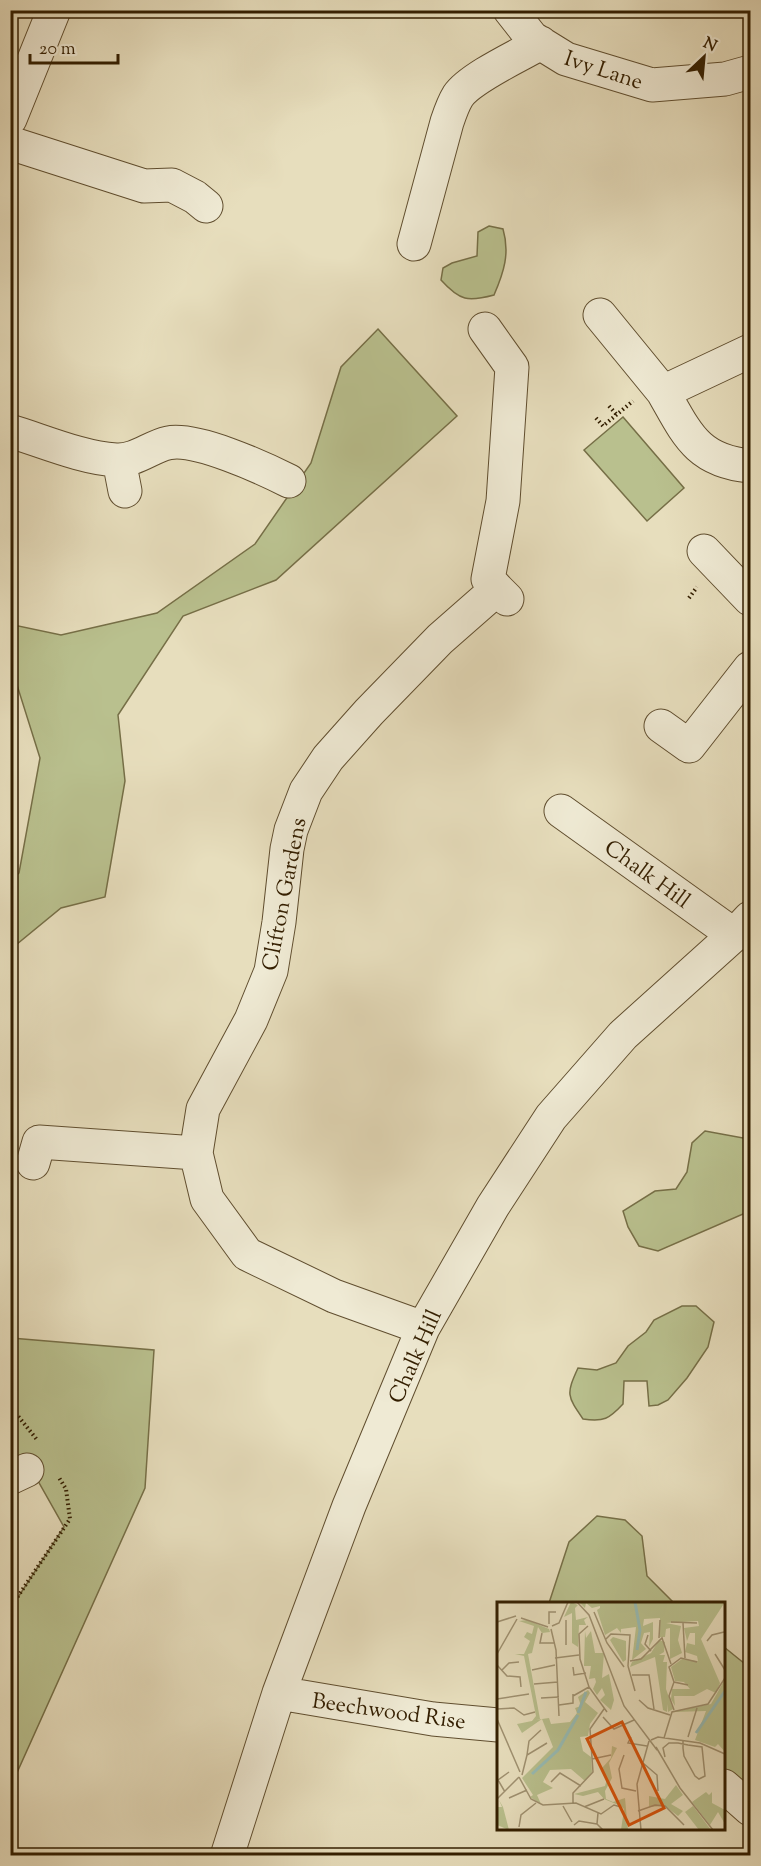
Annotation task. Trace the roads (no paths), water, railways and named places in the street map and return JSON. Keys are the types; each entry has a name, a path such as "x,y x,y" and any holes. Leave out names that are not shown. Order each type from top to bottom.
{"street":[{"path":"10,119 54,10"},
{"name":"Ivy Lane","path":"510,10 532,38 566,59 652,85 725,79 750,72"},
{"path":"414,244 447,122 459,94 541,43"},
{"path":"10,143 144,186 172,185 195,197 206,206"},
{"path":"600,315 659,387 698,446 722,461 750,466"},
{"name":"Clifton Gardens","path":"423,1328 334,1296 247,1254 207,1199 196,1153 203,1109 251,1020 271,970 287,849 291,830 306,791 328,758 369,712 440,639 497,589 512,367 485,329"},
{"path":"659,387 750,351"},
{"path":"10,431 98,458 122,476 135,457 169,442 201,446 289,481"},
{"path":"704,551 750,599"},
{"path":"661,726 689,746 750,668"},
{"name":"Chalk Hill","path":"227,1856 279,1693 349,1506 423,1328 493,1206 550,1117 623,1035 742,927 561,811"},
{"path":"36,1143 196,1153"},
{"name":"Beechwood Rise","path":"279,1693 433,1719 497,1725"},
{"path":"725,1788 750,1809"}]}
